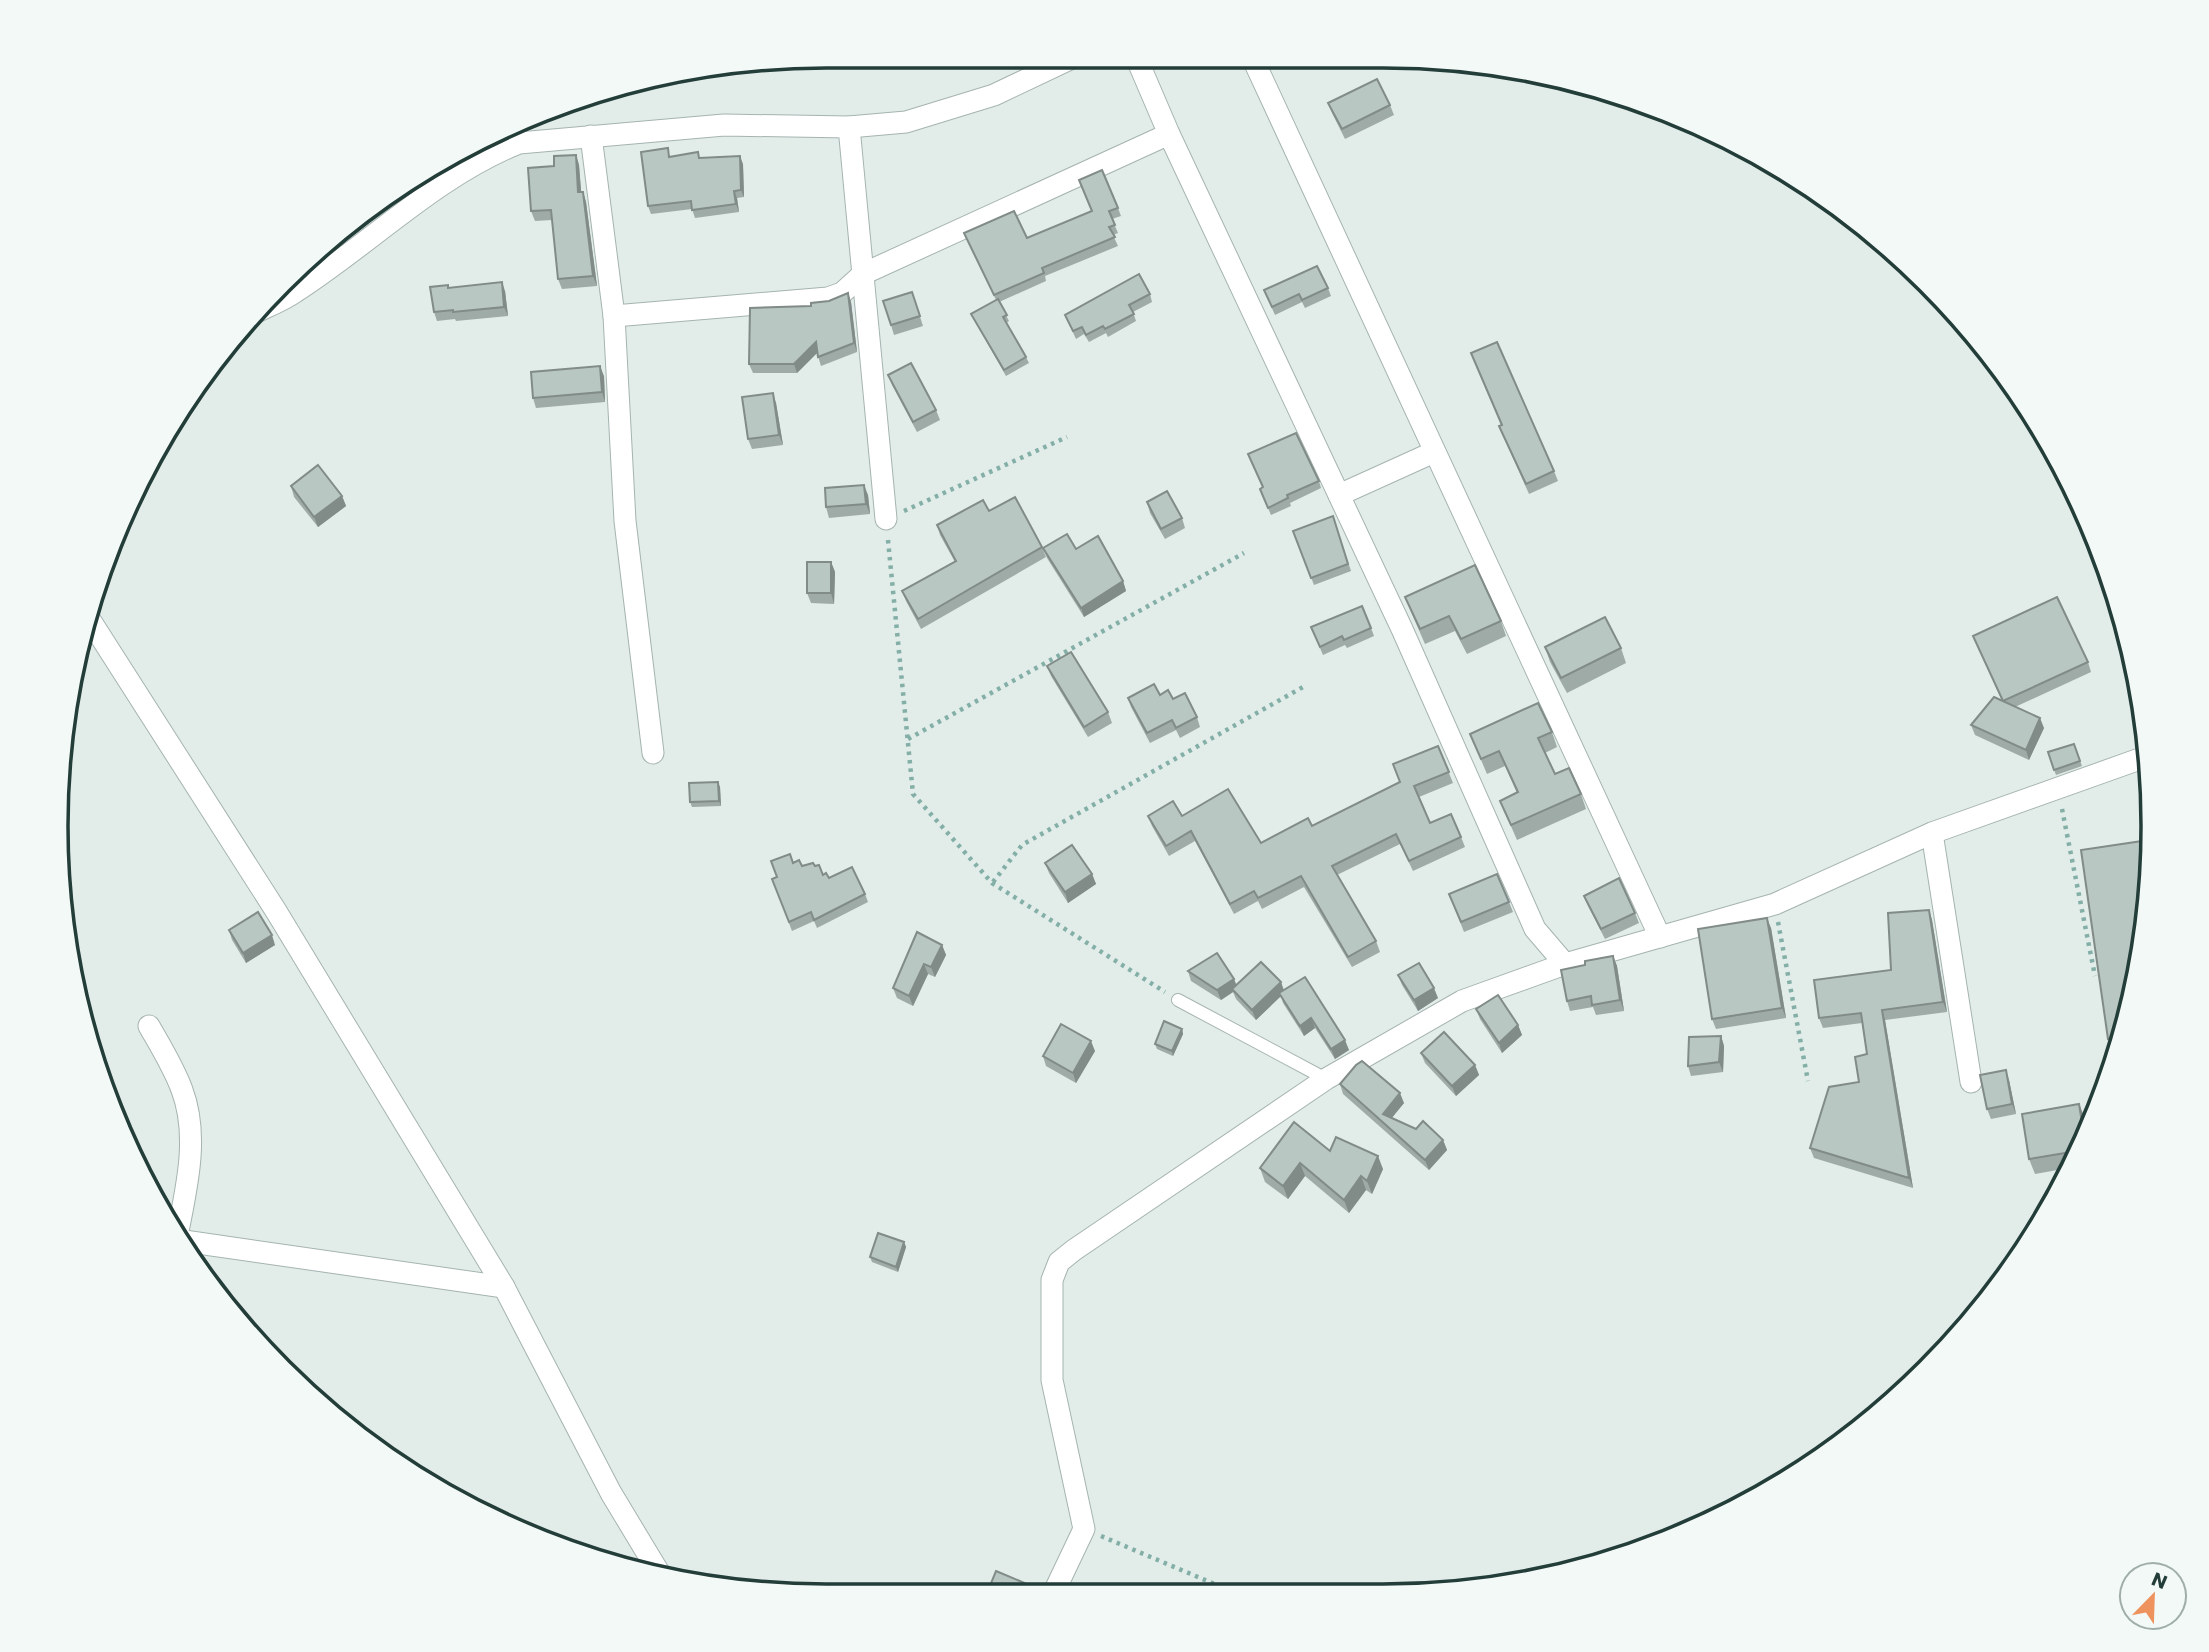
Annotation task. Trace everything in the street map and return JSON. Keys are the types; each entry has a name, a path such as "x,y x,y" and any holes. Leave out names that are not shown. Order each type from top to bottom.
{"street":[{"path":"281,299 294,293 419,201 488,156 519,143 724,125 849,127 906,122 994,95 1051,68"},
{"path":"1141,68 1169,134 1402,629 1535,929 1566,964"},
{"path":"1257,68 1660,937"},
{"path":"849,127 886,519"},
{"path":"614,316 828,298 842,293 863,274 1169,134"},
{"path":"591,136 614,316 625,521 653,753"},
{"path":"1339,495 1434,452"},
{"path":"95,627 276,911 504,1287 611,1493 653,1563"},
{"path":"1058,1584 1084,1529 1052,1380 1052,1280 1059,1262 1084,1242 1326,1079 1462,1001 1566,964 1775,904 1932,833 2137,761"},
{"path":"1932,833 1971,1082"},
{"path":"149,1026 183,1092 191,1130 189,1173 180,1221"},
{"path":"193,1242 504,1287"}],"lane":[{"path":"1178,1000 1326,1079"}],"path":[{"path":"1067,437 886,519 913,794 992,883 1178,1000"},
{"path":"908,739 1244,553"},
{"path":"992,883 1022,845 1303,687"},
{"path":"2058,787 2095,976"},
{"path":"1775,904 1808,1081"},
{"path":"1084,1529 1214,1584"}],"building":[{"path":"1377,79 1390,105 1342,129 1328,103"},
{"path":"668,148 669,157 698,152 699,158 740,156 741,190 734,191 736,204 692,210 691,201 648,206 641,152"},
{"path":"576,155 578,192 583,192 593,276 558,279 551,210 531,211 528,168 554,166 554,156"},
{"path":"1102,170 1118,208 1109,211 1115,225 1109,227 1115,237 1042,268 1044,273 994,295 964,233 1014,211 1027,238 1092,211 1079,180"},
{"path":"1317,266 1328,288 1302,300 1299,294 1272,307 1264,290"},
{"path":"1139,274 1150,294 1129,305 1134,314 1105,329 1103,326 1086,335 1082,327 1073,331 1065,315"},
{"path":"502,282 504,307 434,312 430,287 448,285 448,288"},
{"path":"912,292 920,316 891,325 883,301"},
{"path":"848,293 854,343 818,357 816,342 794,364 749,364 750,308 811,306 811,303 829,301"},
{"path":"998,299 1007,315 1003,317 1026,357 1004,370 971,314"},
{"path":"1497,342 1554,471 1526,484 1499,426 1502,425 1471,353"},
{"path":"911,363 936,410 913,422 888,375"},
{"path":"600,366 602,392 533,398 531,372"},
{"path":"773,393 779,435 748,439 742,397"},
{"path":"1296,433 1319,481 1287,495 1288,498 1268,508 1260,489 1263,487 1248,454"},
{"path":"318,465 342,496 314,517 291,486"},
{"path":"864,485 866,504 826,507 825,488"},
{"path":"1167,491 1182,518 1161,529 1147,502"},
{"path":"1015,497 1042,547 918,619 902,591 956,561 937,525 983,500 989,511"},
{"path":"1333,516 1348,564 1311,578 1293,531"},
{"path":"1067,534 1076,549 1098,536 1123,581 1081,608 1043,548"},
{"path":"807,562 831,562 831,593 807,593"},
{"path":"1475,565 1501,621 1461,639 1449,616 1420,629 1405,597"},
{"path":"2057,597 2088,662 2003,701 1973,636"},
{"path":"1362,606 1371,628 1344,640 1342,636 1320,647 1311,627"},
{"path":"1605,617 1621,648 1561,678 1545,647"},
{"path":"1071,652 1108,712 1084,727 1047,666"},
{"path":"1154,684 1160,695 1168,690 1173,699 1185,693 1197,717 1176,728 1172,720 1147,733 1128,698"},
{"path":"1994,697 2040,718 2026,750 1971,725"},
{"path":"1538,703 1552,732 1538,738 1555,774 1569,768 1581,794 1511,825 1500,801 1518,792 1499,751 1481,759 1470,734"},
{"path":"2074,744 2080,761 2054,770 2048,752"},
{"path":"1438,746 1449,772 1414,786 1430,823 1451,814 1461,837 1409,861 1396,834 1332,866 1376,941 1348,957 1301,876 1258,898 1254,891 1230,904 1191,831 1166,846 1148,816 1173,801 1182,816 1228,789 1261,843 1308,818 1312,826 1400,782 1393,764"},
{"path":"718,782 719,801 690,802 689,783"},
{"path":"2140,841 2134,925 2126,974 2115,1022 2108,1039 2081,850"},
{"path":"1072,845 1092,874 1065,892 1045,863"},
{"path":"790,854 793,863 799,860 802,866 813,863 815,866 819,865 823,875 826,873 829,878 852,867 865,894 814,920 811,912 789,922 772,879 777,877 771,861"},
{"path":"1497,874 1509,902 1461,922 1449,894"},
{"path":"1619,878 1635,913 1601,929 1584,896"},
{"path":"1929,910 1943,1002 1882,1010 1909,1178 1810,1148 1829,1087 1859,1082 1855,1057 1867,1054 1861,1013 1819,1018 1814,980 1891,970 1888,913"},
{"path":"258,912 272,935 243,953 229,930"},
{"path":"1767,918 1782,1008 1712,1019 1698,929"},
{"path":"917,932 942,945 931,967 924,964 909,996 893,988"},
{"path":"1217,953 1234,979 1217,990 1188,971"},
{"path":"1613,956 1620,1000 1592,1005 1591,996 1567,1001 1561,970 1585,965 1585,961"},
{"path":"1261,962 1281,982 1252,1010 1232,989"},
{"path":"1419,963 1434,988 1414,1000 1398,975"},
{"path":"1305,977 1345,1040 1331,1049 1311,1018 1300,1026 1279,993"},
{"path":"1498,995 1518,1025 1499,1043 1476,1009"},
{"path":"1164,1021 1182,1029 1172,1051 1155,1044"},
{"path":"1061,1024 1091,1041 1073,1073 1043,1056"},
{"path":"1444,1032 1475,1065 1452,1086 1421,1053"},
{"path":"1721,1036 1719,1062 1688,1066 1689,1037"},
{"path":"1362,1061 1400,1093 1383,1114 1416,1129 1423,1121 1443,1140 1425,1160 1340,1084"},
{"path":"2006,1070 2012,1104 1987,1109 1980,1075"},
{"path":"2079,1104 2081,1119 2067,1153 2029,1159 2022,1114"},
{"path":"1294,1122 1330,1151 1336,1137 1378,1156 1367,1181 1361,1176 1344,1200 1300,1163 1283,1186 1260,1168"},
{"path":"878,1233 904,1242 896,1267 870,1257"},
{"path":"996,1571 1027,1584 991,1584"}]}
